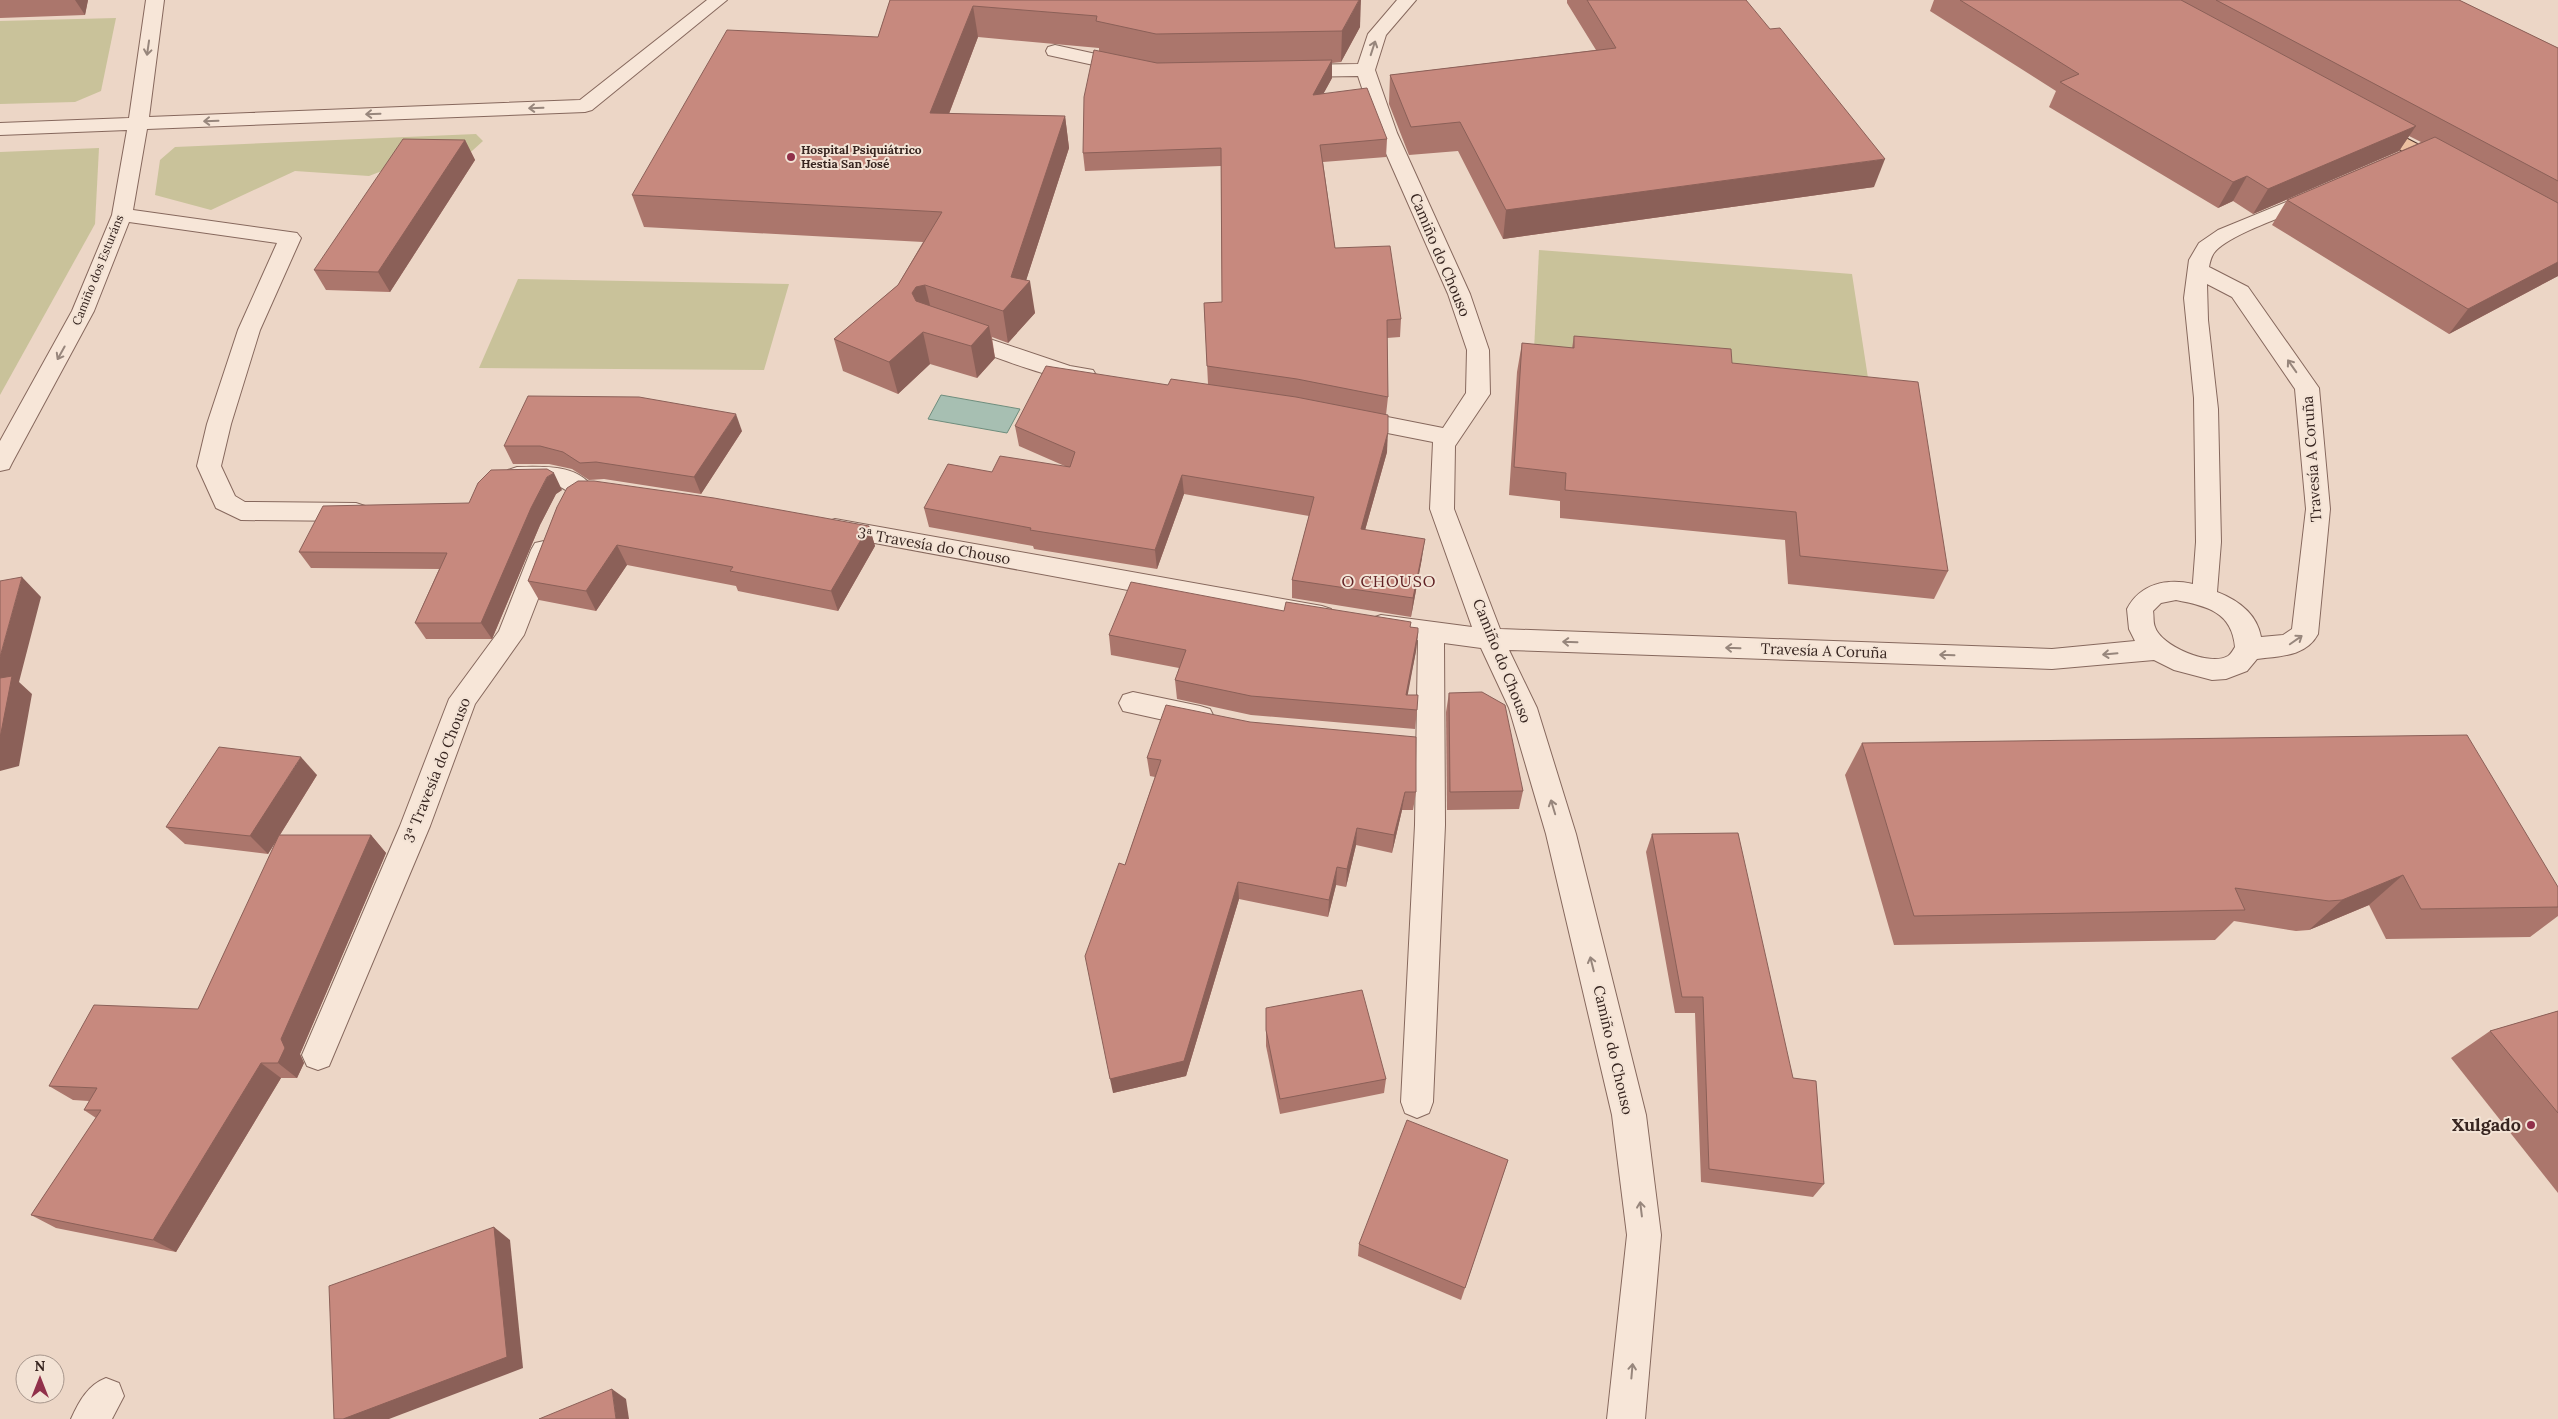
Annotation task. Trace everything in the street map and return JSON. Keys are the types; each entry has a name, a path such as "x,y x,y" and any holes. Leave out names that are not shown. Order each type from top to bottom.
{"main road":[{"path":"2351,115 2463,176"}],"street":[{"name":"Camiño dos Esturáns","path":"0,463 83,311 122,214 138,124 155,0"},
{"path":"0,130 584,106 718,0"},
{"path":"1277,71 1366,70 1377,34 1407,0"},
{"path":"1054,51 1149,71"},
{"name":"Camiño do Chouso","path":"1366,70 1386,133 1459,294 1478,350 1478,394 1443,445 1442,509 1490,639 1523,708 1561,834 1629,1115 1644,1235 1626,1419"},
{"path":"2396,163 2420,152"},
{"path":"2204,595 2209,565 2206,396 2195,322 2197,270 2206,248 2234,232 2334,189"},
{"path":"122,214 290,238 249,330 219,424 209,466 225,502 241,511 264,513 382,512"},
{"name":"Travesía A Coruña","path":"2197,270 2240,292 2307,388 2318,510 2305,634 2289,645 2249,649"},
{"path":"932,326 1068,373 1106,378"},
{"path":"1334,415 1448,437"},
{"name":"3ª Travesía do Chouso","path":"318,1055 415,826 463,698 511,635 558,517 567,501 593,491 560,476 497,477"},
{"name":"3ª Travesía do Chouso","path":"811,523 1352,621 1490,639"},
{"path":"2176,590 2204,595 2230,609 2246,629 2249,649 2237,664 2213,670 2184,664 2158,649 2142,629 2140,609 2153,595 2176,590"},
{"path":"1417,1102 1430,825 1431,632"},
{"name":"Travesía A Coruña","path":"1490,639 2052,659 2158,649"},
{"path":"1134,703 1224,722"},
{"path":"1403,741 1431,744"}],"shaded area":[{"path":"116,18 101,91 75,102 0,104 0,21"},
{"path":"476,134 483,141 462,160 413,159 369,176 295,171 211,210 155,195 160,160 175,147"},
{"path":"99,148 95,224 0,395 0,152"},
{"path":"1539,250 1852,274 1868,378 1534,350"},
{"path":"518,279 789,284 764,370 479,368"},
{"path":"941,395 1020,409 1007,433 928,419"}],"building":[{"path":"890,0 1359,0 1342,31 1156,34 1096,21 1097,16 973,6 930,113 1065,116 1011,277 1030,281 1003,311 925,285 916,287 912,293 916,301 989,326 971,346 923,332 889,362 834,339 898,285 942,212 632,195 727,30 878,37"},
{"path":"1587,0 1746,0 1770,29 1780,28 1885,159 1506,210 1460,122 1411,127 1390,75 1616,48"},
{"path":"1960,0 2181,0 2416,126 2268,189 2247,176 2233,182 2060,82 2079,74"},
{"path":"2216,0 2459,0 2558,48 2558,181"},
{"path":"1094,50 1157,63 1332,60 1313,95 1367,88 1387,139 1320,145 1335,248 1390,246 1401,319 1387,320 1388,397 1297,379 1207,366 1204,303 1222,302 1221,148 1083,153 1084,97"},
{"path":"2435,137 2558,203 2558,262 2468,309 2287,200"},
{"path":"403,139 465,140 378,272 314,270"},
{"path":"1574,336 1731,349 1732,363 1918,382 1948,571 1800,556 1796,512 1565,490 1566,473 1514,467 1522,343 1574,348"},
{"path":"1046,366 1168,385 1171,379 1296,397 1388,415 1388,432 1361,529 1425,539 1413,598 1292,580 1314,497 1182,475 1155,550 1030,530 1031,528 924,508 948,464 992,472 1000,456 1070,467 1075,452 1015,426"},
{"path":"528,396 639,397 736,414 694,477 596,462 580,463 563,452 540,446 504,446"},
{"path":"547,469 554,473 547,477 531,508 481,623 415,623 447,553 299,552 323,506 469,503 478,483 491,470"},
{"path":"578,481 594,481 714,498 869,526 831,591 730,571 733,567 617,545 586,591 528,581 557,507 567,488"},
{"path":"22,577 0,657 0,581"},
{"path":"1131,582 1284,611 1286,602 1411,622 1410,627 1418,628 1418,632 1406,695 1418,695 1417,710 1251,696 1175,680 1186,650 1109,635"},
{"path":"12,676 0,738 0,678"},
{"path":"1482,692 1505,705 1523,791 1450,792 1449,693"},
{"path":"1166,705 1250,722 1416,737 1416,792 1405,792 1394,835 1357,828 1347,869 1337,867 1329,900 1238,882 1184,1061 1110,1079 1085,956 1119,863 1125,865 1161,760 1147,758"},
{"path":"2467,735 2558,887 2558,907 2421,909 2403,875 2342,900 2329,901 2235,888 2245,910 1914,916 1862,743"},
{"path":"219,747 301,757 250,836 166,827"},
{"path":"1738,833 1793,1078 1816,1081 1824,1184 1709,1169 1703,997 1682,997 1652,834"},
{"path":"279,835 371,835 281,1039 285,1048 278,1063 261,1063 153,1240 31,1215 101,1110 84,1110 97,1088 49,1086 94,1005 198,1009"},
{"path":"1362,990 1386,1079 1280,1099 1266,1030 1266,1008"},
{"path":"2558,1011 2558,1113 2490,1031"},
{"path":"1407,1120 1508,1160 1465,1288 1359,1244"},
{"path":"494,1227 507,1357 343,1419 334,1419 329,1286"},
{"path":"612,1389 616,1419 539,1419"}],"place":[{"name":"Hospital Psiquiátrico Hestia San José","path":"791,157"},
{"name":"Xulgado","path":"2531,1125"}],"district":[{"name":"O CHOUSO","path":"1389,581"}]}
